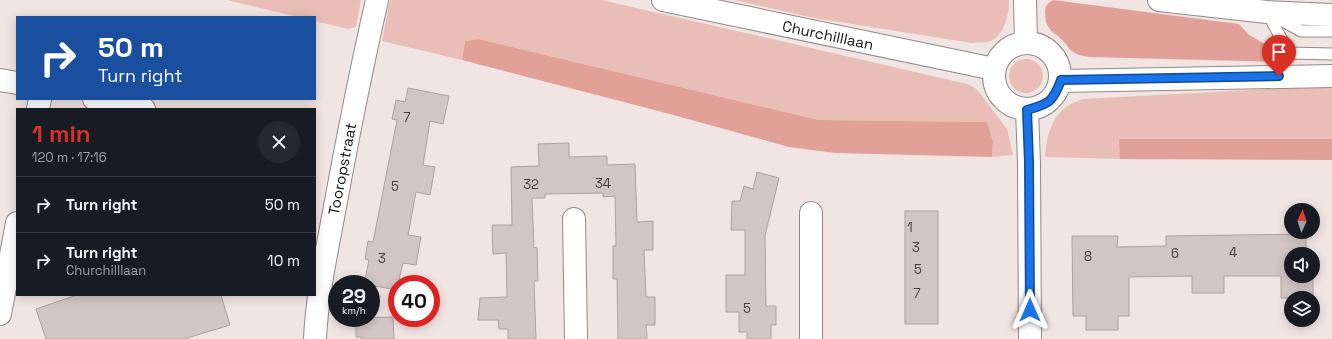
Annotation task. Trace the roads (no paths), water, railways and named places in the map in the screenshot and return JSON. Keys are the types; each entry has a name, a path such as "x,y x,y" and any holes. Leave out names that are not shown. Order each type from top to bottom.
{"street":[{"name":"Tooropstraat","path":"315,339 316,309 363,60 377,0"},
{"name":"Churchilllaan","path":"663,0 994,69"},
{"path":"1025,0 1026,42"},
{"path":"1159,0 1267,12 1332,15"},
{"path":"1026,42 1045,47 1058,61 1061,80 1055,96 1043,106 1027,110 1008,104 996,89 994,69 1000,56 1012,46 1026,42"},
{"path":"1061,80 1332,76"},
{"path":"0,80 16,83"},
{"path":"99,100 139,108"},
{"path":"1027,110 1029,162 1030,339"},
{"path":"811,213 811,339"},
{"path":"574,219 576,339"},
{"path":"0,314 16,228"}],"lane":[{"path":"1267,12 1301,31 1332,32"},
{"path":"1267,12 1289,53 1332,54"}]}
